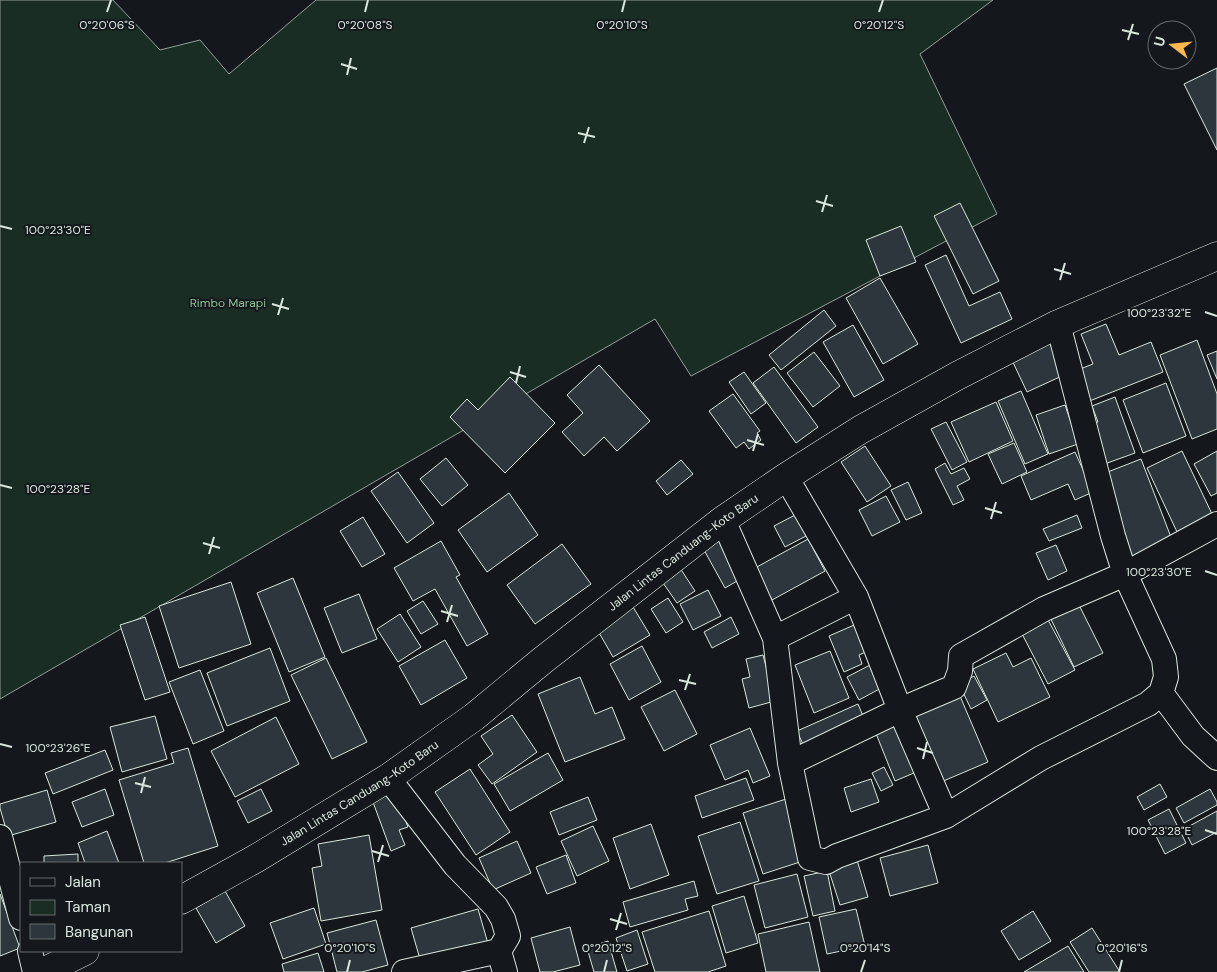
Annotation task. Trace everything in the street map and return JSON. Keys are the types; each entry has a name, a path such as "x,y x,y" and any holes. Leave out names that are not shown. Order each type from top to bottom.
{"main road":[{"name":"Jalan Lintas Canduang-Koto Baru","path":"182,899 255,859 388,778 474,717 543,660 723,520 860,430 957,376 1058,324 1217,256"},
{"path":"44,972 83,952"}],"street":[{"path":"723,520 776,638 790,763 810,858 826,862 946,816 1041,758 1148,704 1161,693 1166,677 1164,659 1125,574 1104,504 1058,324"},
{"path":"786,477 856,597 900,710 946,816"},
{"path":"790,763 900,710 954,687 960,671 961,656 1044,609 1125,574 1217,524"},
{"path":"776,638 856,597"},
{"path":"1161,693 1192,736 1217,758"},
{"path":"388,778 456,866 496,907 504,919 508,936 502,962 404,972"},
{"path":"0,837 20,914"},
{"path":"30,952 35,972"}],"green space":[{"name":"Rimbo Marapi","path":"0,0 113,0 160,50 200,40 229,74 316,0 993,0 920,54 997,214 691,376 655,319 0,699"}],"building":[{"path":"1217,68 1217,150 1184,84"},
{"path":"960,203 999,281 973,294 934,216"},
{"path":"901,226 916,262 880,276 866,240"},
{"path":"946,255 969,306 1000,292 1012,319 961,343 925,265"},
{"path":"880,278 918,344 883,364 846,298"},
{"path":"824,310 836,326 781,370 769,355"},
{"path":"1106,324 1119,355 1151,342 1163,372 1087,402 1075,371 1093,364 1081,334"},
{"path":"853,325 884,380 854,397 823,342"},
{"path":"1048,339 1064,375 1027,392 1010,356"},
{"path":"1197,340 1217,394 1217,429 1192,439 1160,355"},
{"path":"1217,351 1217,379 1207,355"},
{"path":"814,352 840,386 813,407 787,373"},
{"path":"599,365 650,421 617,451 604,437 584,456 562,432 583,413 567,395"},
{"path":"774,367 818,427 796,443 753,383"},
{"path":"744,372 766,403 751,414 729,382"},
{"path":"510,377 555,423 505,473 450,417 467,399 478,410"},
{"path":"1166,383 1186,436 1143,453 1123,400"},
{"path":"1021,391 1048,454 1025,464 998,401"},
{"path":"733,394 760,431 757,433 761,440 749,449 744,442 736,448 709,411"},
{"path":"1115,397 1135,453 1099,466 1085,426 1098,422 1092,406"},
{"path":"996,402 1013,441 969,462 951,422"},
{"path":"1065,405 1078,444 1049,454 1036,415"},
{"path":"946,422 967,462 952,470 931,429"},
{"path":"1014,443 1027,472 1002,484 988,454"},
{"path":"865,446 891,486 867,502 841,462"},
{"path":"1182,451 1213,516 1178,534 1147,468"},
{"path":"1217,451 1217,493 1211,496 1194,464"},
{"path":"1075,452 1093,492 1075,500 1068,484 1031,500 1021,476"},
{"path":"446,458 468,485 442,506 420,479"},
{"path":"1141,459 1174,545 1133,561 1100,475"},
{"path":"681,460 693,474 667,495 656,481"},
{"path":"945,463 951,474 964,468 970,479 957,486 964,500 953,505 935,469"},
{"path":"398,472 434,523 407,543 371,491"},
{"path":"908,482 922,513 906,520 891,490"},
{"path":"509,493 538,535 487,572 458,530"},
{"path":"886,496 900,522 872,536 859,510"},
{"path":"795,515 806,536 785,547 774,526"},
{"path":"1077,515 1082,528 1049,541 1043,529"},
{"path":"363,517 385,554 362,567 340,531"},
{"path":"722,539 744,577 725,588 704,550"},
{"path":"808,539 825,571 772,600 755,568"},
{"path":"441,541 460,575 456,577 488,634 467,646 435,589 413,601 394,568"},
{"path":"562,544 591,584 535,624 507,585"},
{"path":"1056,545 1067,571 1048,580 1036,553"},
{"path":"680,568 695,591 677,603 661,580"},
{"path":"293,578 325,657 289,672 257,593"},
{"path":"231,582 251,644 179,668 159,606"},
{"path":"708,590 721,616 693,630 680,604"},
{"path":"359,594 377,639 342,653 324,608"},
{"path":"668,598 683,622 666,633 651,609"},
{"path":"1076,599 1103,653 1074,667 1048,613"},
{"path":"423,601 438,624 421,634 407,611"},
{"path":"630,602 650,635 613,657 594,624"},
{"path":"400,614 421,647 398,662 377,629"},
{"path":"145,617 170,692 145,700 120,625"},
{"path":"731,617 739,634 712,648 704,632"},
{"path":"1047,618 1075,670 1048,684 1021,632"},
{"path":"861,622 872,649 859,655 862,664 844,672 829,636"},
{"path":"445,640 467,678 421,705 399,666"},
{"path":"642,646 661,682 629,700 610,664"},
{"path":"270,648 290,701 227,726 207,673"},
{"path":"830,651 849,698 814,713 795,665"},
{"path":"1006,653 1013,667 1031,658 1050,697 998,722 973,669"},
{"path":"763,655 775,701 749,708 742,679 750,677 746,659"},
{"path":"326,658 367,742 332,759 291,675"},
{"path":"872,664 883,687 859,700 847,677"},
{"path":"200,670 224,731 193,744 169,682"},
{"path":"974,676 987,700 971,709 959,684"},
{"path":"580,677 595,714 612,707 625,739 565,762 538,694"},
{"path":"675,690 697,734 664,751 641,707"},
{"path":"960,696 988,762 941,782 913,717"},
{"path":"858,704 866,723 805,749 797,731"},
{"path":"512,715 537,752 492,784 478,765 493,754 481,736"},
{"path":"900,715 921,770 895,781 873,726"},
{"path":"155,716 167,759 122,772 110,727"},
{"path":"276,717 299,764 235,797 211,751"},
{"path":"750,728 770,776 753,783 748,770 725,780 710,745"},
{"path":"188,748 218,846 168,862 144,862 119,780 174,763 171,753"},
{"path":"105,750 113,770 53,794 45,773"},
{"path":"548,753 563,780 510,811 494,784"},
{"path":"884,767 893,785 881,791 872,773"},
{"path":"470,769 510,832 476,855 435,792"},
{"path":"746,778 754,800 702,818 695,796"},
{"path":"871,779 879,802 851,812 844,788"},
{"path":"1160,784 1167,797 1144,810 1137,797"},
{"path":"392,786 408,827 399,830 405,845 391,851 370,794"},
{"path":"105,789 114,815 82,827 72,802"},
{"path":"261,789 272,811 248,823 237,801"},
{"path":"1210,789 1217,805 1184,823 1176,808"},
{"path":"47,790 56,822 8,836 0,804"},
{"path":"588,797 597,820 559,835 550,812"},
{"path":"786,799 806,860 763,874 743,813"},
{"path":"1169,809 1186,843 1165,854 1148,820"},
{"path":"1217,811 1217,832 1192,845 1184,829"},
{"path":"740,822 759,881 717,894 698,836"},
{"path":"651,824 669,875 630,889 613,838"},
{"path":"593,826 609,861 577,876 561,841"},
{"path":"107,831 119,862 85,862 78,843"},
{"path":"369,835 382,910 321,921 312,868 322,866 318,844"},
{"path":"517,841 531,873 493,890 479,858"},
{"path":"928,845 938,883 890,896 880,858"},
{"path":"78,854 78,862 44,862 44,856"},
{"path":"566,855 576,883 547,894 536,867"},
{"path":"857,860 868,897 840,905 828,868"},
{"path":"827,871 835,911 813,916 804,876"},
{"path":"797,874 808,917 765,928 754,885"},
{"path":"694,881 698,896 685,899 688,910 630,927 623,902"},
{"path":"225,891 245,926 216,943 196,908"},
{"path":"0,894 20,948 0,956"},
{"path":"744,896 758,943 726,953 712,906"},
{"path":"314,908 326,944 283,959 270,923"},
{"path":"478,909 489,947 422,966 411,928"},
{"path":"856,909 865,946 827,954 819,917"},
{"path":"709,911 726,966 708,972 655,972 642,932"},
{"path":"1033,911 1051,941 1019,960 1001,931"},
{"path":"376,920 388,965 362,972 337,972 327,933"},
{"path":"809,922 820,972 766,972 758,934"},
{"path":"570,927 580,965 553,972 540,972 531,938"},
{"path":"1092,928 1120,972 1089,972 1070,942"},
{"path":"637,930 648,964 627,971 616,938"},
{"path":"608,941 617,972 594,972 587,948"},
{"path":"1068,946 1084,972 1024,972"},
{"path":"318,953 324,972 284,972 282,964"}]}
